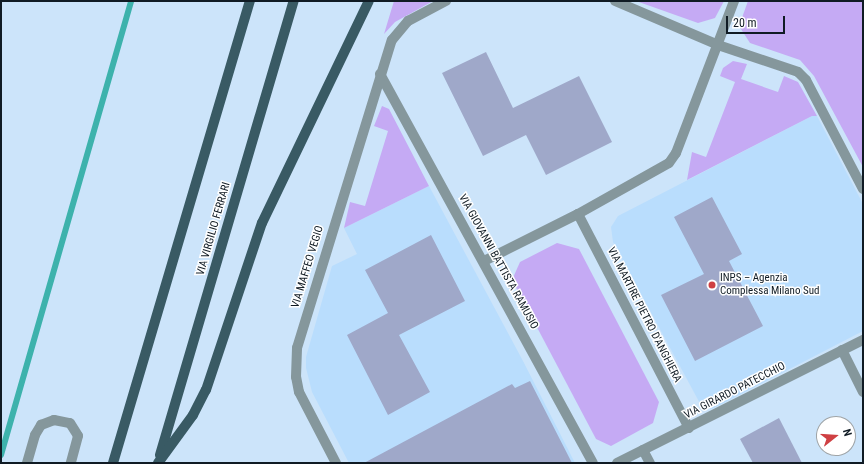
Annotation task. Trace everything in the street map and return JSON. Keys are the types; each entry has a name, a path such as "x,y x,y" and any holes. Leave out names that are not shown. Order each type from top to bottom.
{"main road":[{"path":"113,463 250,1"},
{"name":"VIA VIRGILIO FERRARI","path":"158,463 294,1"},
{"path":"158,463 192,415 206,390 262,223 369,1"}],"street":[{"name":"VIA MAFFEO VEGIO","path":"336,463 299,392 296,358 380,74 392,40 401,26 446,1"},
{"path":"615,1 718,45 793,69 802,76 863,189"},
{"path":"484,261 578,214 669,163 676,153 734,1"},
{"name":"VIA GIOVANNI BATTISTA RAMUSIO","path":"380,74 484,261 593,463"},
{"name":"VIA MARTIRE PIETRO D'ANGHIERA","path":"578,214 689,428"},
{"name":"VIA GIRARDO PATECCHIO","path":"618,463 863,340"},
{"path":"842,350 863,392"},
{"path":"27,463 35,435 41,426 54,420 70,423 78,436 71,463"},
{"path":"643,450 650,463"}],"shaded area":[{"path":"394,1 433,1 395,22 384,34"},
{"path":"636,1 724,1 715,18 698,23"},
{"path":"748,1 863,1 863,167 814,76 800,60 750,43 739,26"},
{"path":"733,61 747,64 741,79 778,92 784,76 798,82 817,116 812,116 687,180 692,152 706,157 735,82 720,76 723,68"},
{"path":"382,106 389,109 429,186 344,228 350,202 365,206 388,131 374,126"},
{"path":"812,116 817,116 863,204 863,331 712,409 703,409 613,242 611,227 618,216"},
{"path":"429,186 523,361 575,463 349,463 312,392 306,368 306,357 332,266 357,254 344,228"},
{"path":"557,243 579,249 659,402 653,423 611,446 596,439 512,280 520,262"}],"building":[{"path":"486,52 513,108 579,76 612,142 546,175 526,135 483,156 442,73"},
{"name":"INPS – Agenzia Complessa Milano Sud","path":"712,197 742,254 729,261 763,326 695,361 661,295 704,274 674,217"},
{"path":"431,235 465,301 399,335 430,392 388,415 347,335 388,313 365,270"},
{"path":"530,381 572,463 364,463 512,384 515,388"},
{"path":"779,418 802,463 753,463 740,439"}],"waterway":[{"path":"1,455 131,1"}],"place":[{"name":"INPS – Agenzia Complessa Milano Sud","path":"712,285"}]}
